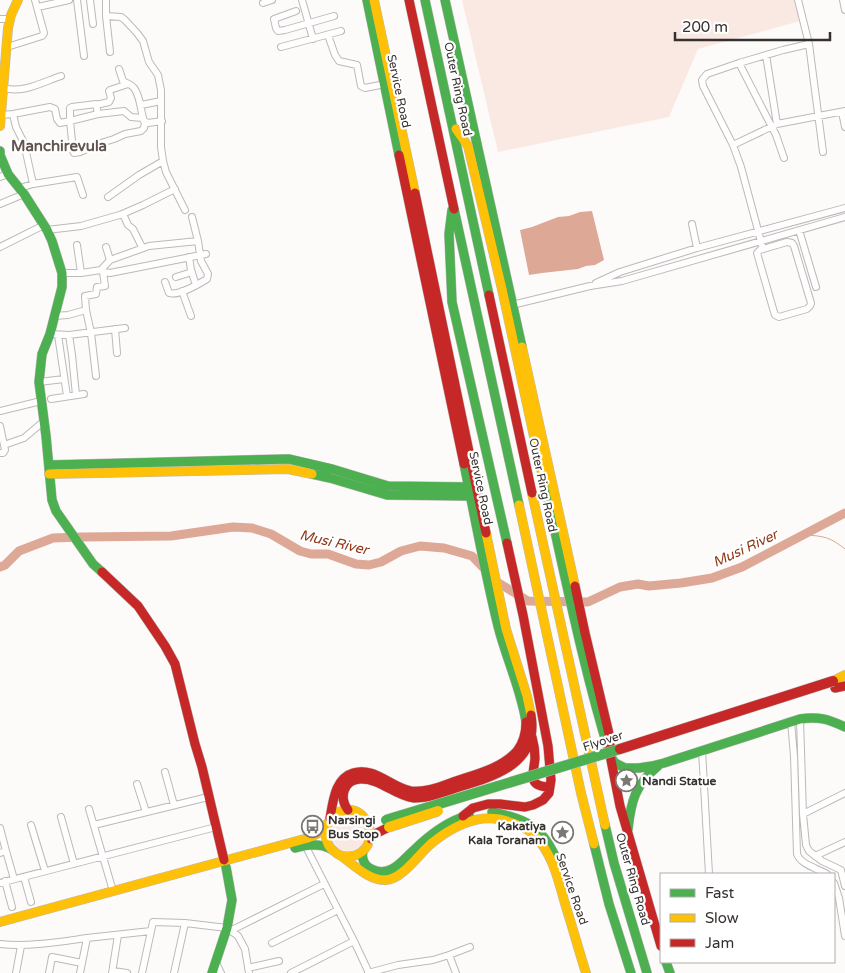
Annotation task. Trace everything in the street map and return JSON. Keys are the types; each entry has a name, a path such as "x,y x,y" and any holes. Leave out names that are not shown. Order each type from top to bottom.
{"main road":[{"path":"0,126 8,28 5,19 18,0"},
{"name":"Service Road","path":"367,0 469,491 479,519"},
{"name":"Service Road","path":"328,821 339,785 350,774 368,772 401,788 422,791 487,771 506,760 517,750 526,734 518,692 506,654 500,616 374,0"},
{"path":"409,0 589,830 609,904 631,973"},
{"name":"Outer Ring Road","path":"425,0 596,789 624,899 647,973"},
{"path":"445,0 563,528 600,723 610,755 620,806 660,943"},
{"path":"453,126 468,146 502,289 562,562 582,634"},
{"path":"1,156 4,175 22,191 46,227 62,273 62,287 54,316 54,335 42,354 39,382 46,400 44,421 52,500 56,511 93,564 138,606 175,664 202,767 232,900 229,929 214,968"},
{"path":"453,204 449,234 452,302 523,615 548,746 551,780 549,794 543,800 533,805 525,807 488,804 473,808 463,816"},
{"path":"49,469 289,459 332,469 388,486 469,491"},
{"name":"Service Road","path":"500,616 513,652 532,722 532,736 535,749 532,777 537,785 545,788 550,787"},
{"name":"Flyover","path":"367,819 387,823 838,685 845,675"},
{"path":"610,755 615,763 622,766 646,768 796,720 821,717 845,727"},
{"path":"348,810 343,803 342,794 347,785 354,780 366,779 409,797 432,796 490,777 507,768 521,757 532,736"},
{"path":"628,832 634,795 656,767 664,763"},
{"path":"0,922 225,863 315,844 325,845 334,852 346,856 355,855 368,846 372,832 367,819 362,814 348,810 341,811 328,821 322,831 313,835 225,863 0,928"},
{"name":"Service Road","path":"363,851 361,855 364,863 371,868 383,872 390,871 401,864 416,848 442,826 463,816 492,812 526,821 544,836 556,857 586,972"},
{"name":"Service Road","path":"334,852 366,873 385,881 400,875 432,843 456,826 476,819 488,818 514,823 536,837 550,858 586,972"},
{"path":"328,821 325,838 334,852"},
{"name":"Flyover","path":"371,839 387,823"}],"street":[{"path":"7,46 44,35 45,32 35,0"},
{"path":"38,7 69,0"},
{"path":"77,0 84,56"},
{"path":"90,0 93,24"},
{"path":"106,0 110,52"},
{"path":"263,3 272,0"},
{"path":"302,0 313,38"},
{"path":"798,0 808,44 823,152"},
{"path":"843,0 845,10"},
{"path":"296,11 274,18 278,31 334,16"},
{"path":"106,16 121,17 125,20 140,38 148,62 158,75 161,90 161,147 163,161 166,172 185,210"},
{"path":"281,47 341,31"},
{"path":"328,35 338,61 357,65 361,86 365,88 385,84"},
{"path":"763,249 741,167 733,145 703,86 702,80 707,74 739,63 808,44"},
{"path":"766,55 774,125"},
{"path":"739,63 774,125 784,158"},
{"path":"118,69 122,80 128,84 134,88 141,105 144,128 76,153 73,151 70,122 71,107 96,104 96,106 109,102 111,98 110,90 128,84"},
{"path":"2,90 23,89 60,76"},
{"path":"141,105 161,101"},
{"path":"96,106 98,114"},
{"path":"1,114 13,114 50,107 55,109 60,123 98,114 124,111 131,117 148,123 162,121"},
{"path":"733,145 774,125 818,116 843,112 845,127"},
{"path":"13,114 16,127 24,143 33,184"},
{"path":"108,197 163,161"},
{"path":"0,204 33,184 76,177 83,195"},
{"path":"110,220 175,189"},
{"path":"590,286 620,272 670,256 845,208"},
{"path":"0,247 46,227 81,226 122,214"},
{"path":"122,214 128,225 133,229 142,247"},
{"path":"512,305 590,286 622,281 845,216"},
{"path":"164,282 171,294 196,285 208,277 200,262 203,255 192,217"},
{"path":"810,217 812,226"},
{"path":"692,224 697,248"},
{"path":"799,230 816,287"},
{"path":"738,237 741,246"},
{"path":"770,238 772,246"},
{"path":"96,376 85,296 96,294 97,287 105,286 102,271 110,260 142,247 198,241"},
{"path":"787,242 793,244 811,300 808,308 781,317 775,315 757,254 758,250 772,246 787,242"},
{"path":"77,245 81,272"},
{"path":"106,247 110,260"},
{"path":"62,273 102,271 110,273 203,255"},
{"path":"670,256 673,266"},
{"path":"189,257 196,285"},
{"path":"176,277 192,272"},
{"path":"182,291 191,316"},
{"path":"54,316 68,315 86,310"},
{"path":"67,396 54,335 91,333 124,328"},
{"path":"115,329 118,353"},
{"path":"69,335 76,395"},
{"path":"39,382 64,379"},
{"path":"0,411 46,400 84,394"},
{"path":"4,445 24,438 44,421"},
{"path":"0,426 6,450 0,454"},
{"path":"796,720 802,814 806,845 815,856 841,870 845,886"},
{"path":"796,720 794,756 797,854 802,862 824,873"},
{"path":"702,750 709,873"},
{"path":"166,772 174,805"},
{"path":"137,784 146,812"},
{"path":"802,814 845,793"},
{"path":"94,825 208,796"},
{"path":"89,809 113,891"},
{"path":"61,817 74,864"},
{"path":"31,825 45,871"},
{"path":"12,907 3,882 216,826"},
{"path":"0,828 3,852 14,879"},
{"path":"815,856 845,842"},
{"path":"305,846 368,973 398,965 433,960 470,947"},
{"path":"24,877 31,902"},
{"path":"229,929 324,884"},
{"path":"835,886 839,898 845,936"},
{"path":"272,943 338,910"},
{"path":"142,973 152,922 185,923 229,929 238,936 245,949 249,970 279,961"},
{"path":"174,973 185,923"},
{"path":"0,944 21,946 151,931"},
{"path":"118,935 113,972 127,973"},
{"path":"80,973 87,938"},
{"path":"290,973 354,942"},
{"path":"49,973 55,943"},
{"path":"16,973 21,946"},
{"path":"449,955 456,973"},
{"path":"52,957 82,963"},
{"path":"214,968 221,973"}],"shaded area":[{"path":"462,0 794,0 800,21 698,49 669,117 498,152"},
{"path":"592,211 604,260 595,265 578,269 529,275 520,230 558,217"},
{"path":"348,815 355,816 361,820 365,826 365,840 361,846 355,850 348,851 341,850 335,846 331,840 330,833 331,826 335,820 341,816"}],"waterway":[{"name":"Musi River","path":"0,567 5,565 19,551 53,538 171,536 233,527 252,528 271,534 300,551 311,554 328,554 356,564 369,565 381,562 401,551 420,546 444,548 472,556 497,582 528,601 588,602 620,587 638,584 649,586 681,583 712,578 742,567 845,513"},
{"path":"805,535 826,538 845,549"}],"traffic: fast":[{"path":"367,0 399,155"},
{"path":"425,0 489,295"},
{"path":"445,0 522,347"},
{"path":"0,151 8,174 24,194 47,230 62,273 62,287 50,334 42,354 39,382 52,500 56,511 93,564 102,572"},
{"path":"454,209 519,505"},
{"path":"452,210 449,234 452,302 507,543"},
{"path":"49,465 289,459 332,469 388,486 468,487"},
{"path":"464,464 498,626 521,698 526,722"},
{"path":"312,474 387,495 470,496"},
{"path":"543,478 582,652 610,755"},
{"path":"610,756 615,763 625,768 639,768 664,763 800,719 823,719 845,727"},
{"path":"386,820 620,749"},
{"path":"628,829 633,802 639,787 658,766"},
{"path":"492,812 516,818 533,827 547,841 558,863"},
{"path":"363,851 364,862 367,866 376,871 387,871 398,865 425,839 439,829 469,815"},
{"path":"605,825 614,863 647,973"},
{"path":"594,844 609,904 631,973"},
{"path":"295,848 313,845 331,849"},
{"path":"212,973 227,928 232,900 226,867"},
{"path":"666,963 670,973"}],"traffic: slow":[{"path":"0,126 8,28 11,15 18,0"},
{"path":"374,0 415,193"},
{"path":"456,129 468,146 502,289 543,478"},
{"path":"522,347 575,586"},
{"path":"49,474 288,469 312,474"},
{"path":"532,493 605,825"},
{"path":"519,505 581,793 594,844"},
{"path":"486,533 506,629 531,715"},
{"path":"833,681 845,675"},
{"path":"0,922 308,838 321,831 334,815 341,811 351,810 359,813 365,819 369,827 370,836 368,844 362,851 353,856 339,855 329,846 326,836 327,824"},
{"path":"389,827 438,811"},
{"path":"340,855 367,875 380,880 386,880 399,875 428,846 464,823 490,818 504,820 522,827 541,842 551,859 586,973"}],"traffic: jam":[{"path":"409,0 454,209"},
{"path":"399,155 464,464"},
{"path":"415,193 486,533"},
{"path":"489,295 532,493"},
{"path":"463,816 473,808 488,804 525,807 533,805 543,800 549,793 551,780 548,746 507,543"},
{"path":"102,572 138,606 175,664 224,860"},
{"path":"575,586 610,738 610,755 620,806 660,943"},
{"path":"620,749 833,681"},
{"path":"835,688 845,686"},
{"path":"348,810 343,795 346,786 354,780 367,779 407,797 420,798 443,793 500,772 512,765 528,745 532,731 531,715"},
{"path":"330,818 339,785 342,780 353,773 368,772 411,791 434,789 481,773 511,757 521,744 525,734 526,722"},
{"path":"532,737 535,755 534,782 537,785 550,787"},
{"path":"371,839 375,834 389,827"}],"place":[{"name":"Nandi Statue","path":"626,781"},
{"name":"Narsingi Bus Stop","path":"312,827"},
{"name":"Kakatiya Kala Toranam","path":"562,833"}],"district":[{"name":"Manchirevula","path":"59,146"}]}
